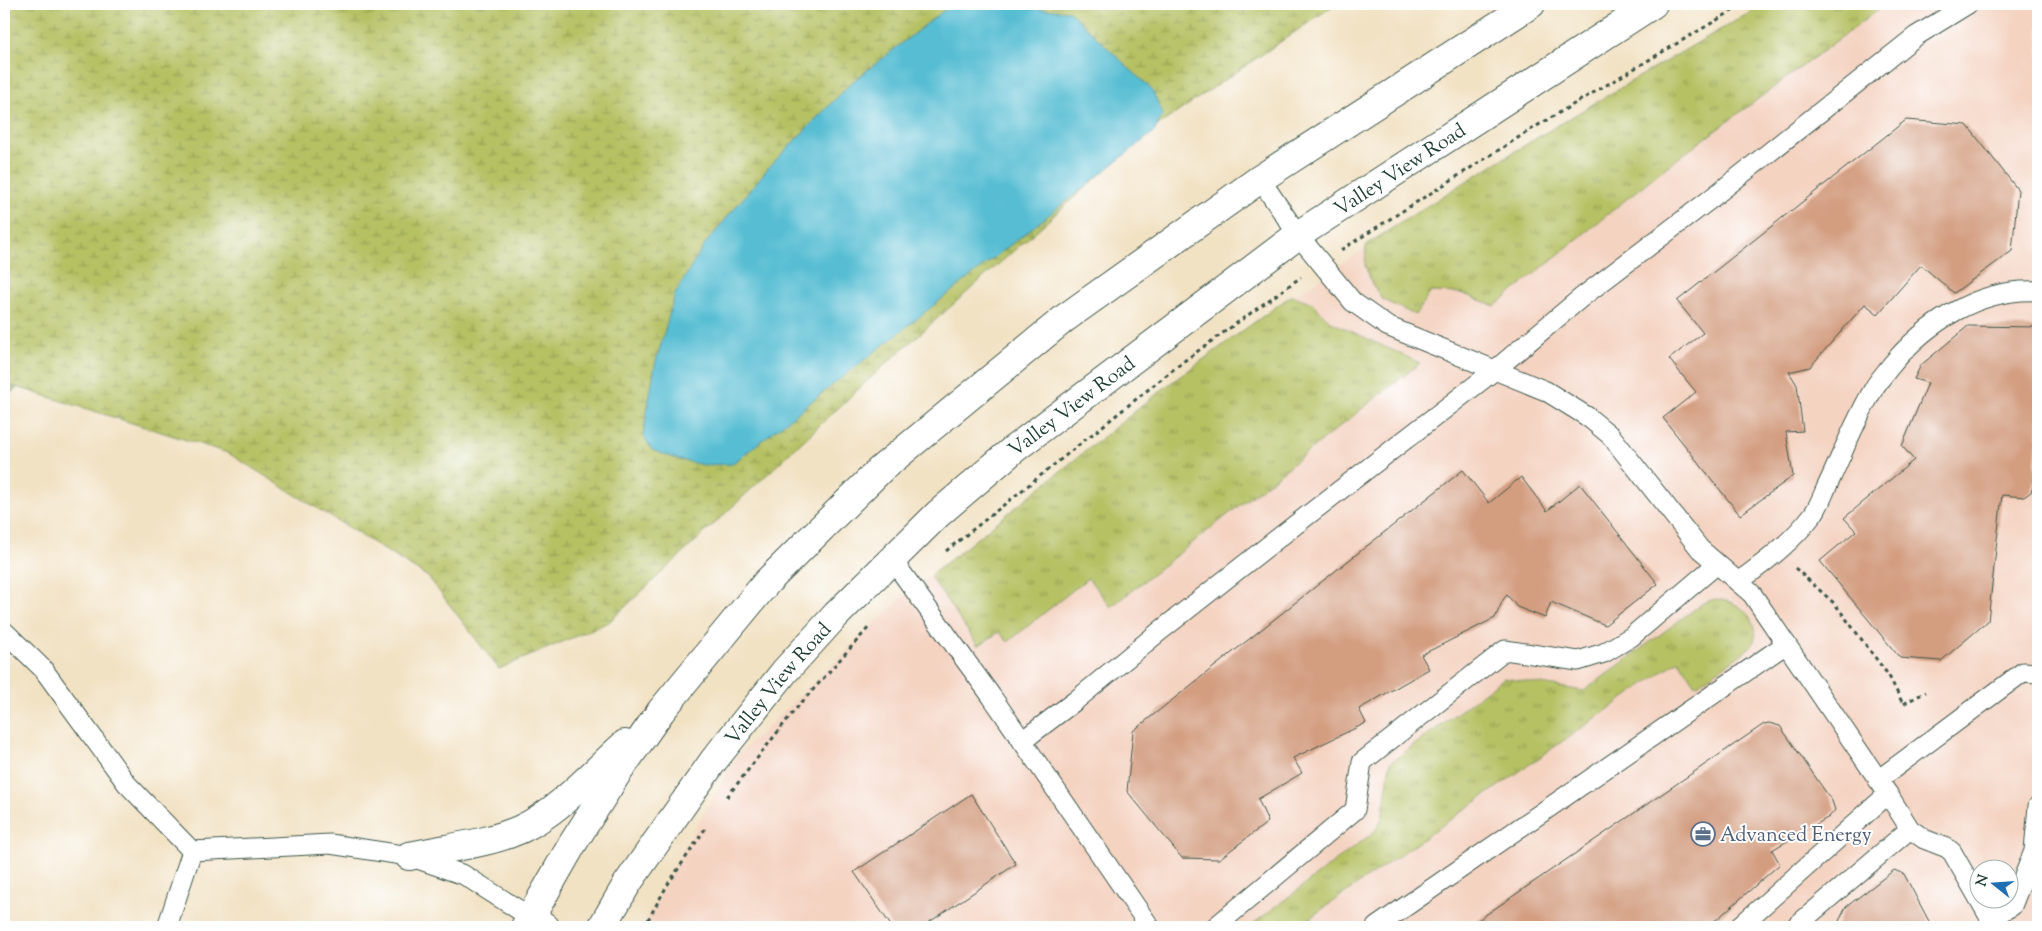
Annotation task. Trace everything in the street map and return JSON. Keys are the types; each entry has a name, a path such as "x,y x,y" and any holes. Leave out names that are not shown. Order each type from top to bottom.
{"main road":[{"path":"534,924 578,835 660,710 767,582 881,469 1065,318 1260,179 1530,4"},
{"name":"Valley View Road","path":"602,927 627,884 714,760 786,671 891,558 938,514 1014,449 1298,235 1653,4"},
{"path":"409,856 501,836 529,825 566,798 660,710"}],"lane":[{"path":"1022,741 1076,701 1238,569 1495,370 1582,297 1715,196 1916,36 1968,4"},
{"path":"1260,179 1298,235 1353,302 1387,326 1546,392 1588,417 1611,436 1700,549 1752,594 1910,829 1924,839 1947,848 1952,852 1993,923 2012,906 2034,851 2038,806"},
{"path":"1738,582 1778,553 1815,512 1873,389 1920,334 1946,316 1973,303 2008,292 2022,290 2038,291"},
{"path":"891,558 1022,741 1150,927"},
{"path":"1215,927 1355,810 1362,762 1505,650 1578,661 1604,653 1631,637 1717,564"},
{"path":"4,631 43,669 127,784 192,851 330,844 409,856 464,875 534,924"},
{"path":"1376,927 1786,644"},
{"path":"1739,927 1883,787 2023,672 2038,674"},
{"path":"1795,927 1910,829"},
{"path":"167,927 192,851"}],"path":[{"path":"945,552 1184,362 1321,263 1535,126 1744,4"},
{"path":"1778,553 1835,604 1889,676 1903,704 1926,692"},
{"path":"725,799 794,711 871,626"},
{"path":"644,927 668,884 709,822"}],"shaded area":[{"path":"1765,4 2038,4 2038,927 643,927 681,854 737,756 898,601 1164,388 1247,327 1477,174 1637,77"}],"green space":[{"path":"4,4 1336,4 1147,133 879,370 609,622 499,669 428,577 228,453 4,383"},
{"path":"1765,4 1886,4 1661,171 1495,306 1461,293 1431,292 1415,315 1383,300 1372,284 1365,265 1366,245 1564,122"},
{"path":"1292,295 1312,303 1331,322 1420,363 1111,607 1088,578 1008,642 999,632 978,646 930,576 1164,388"},
{"path":"4,383 19,387 4,398"},
{"path":"1715,599 1738,606 1749,616 1755,626 1756,634 1752,645 1735,659 1698,684 1694,684 1679,660 1311,917 1317,927 1249,927 1374,832 1382,820 1390,763 1504,678 1584,691 1703,603"}],"water":[{"path":"952,4 983,4 1069,11 1152,90 1163,114 1154,132 732,464 703,465 677,459 652,450 643,435 655,365 675,294 705,244 769,167 852,82"}],"building":[{"path":"1906,120 1967,125 2018,190 2012,251 1954,293 1921,265 1878,314 1865,304 1810,367 1789,372 1797,385 1803,431 1786,432 1793,476 1740,515 1663,418 1696,392 1669,359 1703,333 1677,301"},
{"path":"1968,326 2038,327 2038,429 2033,487 2031,492 2024,497 2002,495 1988,621 1941,661 1900,658 1820,561 1856,531 1844,518 1914,460 1902,446 1928,383 1914,379 1921,365"},
{"path":"1463,470 1489,503 1521,477 1547,511 1580,484 1658,584 1605,625 1551,602 1545,618 1517,607 1507,595 1495,618 1421,655 1429,669 1359,709 1366,723 1293,758 1302,773 1258,799 1268,822 1219,859 1182,858 1127,791 1133,731"},
{"name":"Advanced Energy","path":"1769,723 1780,726 1832,801 1835,810 1829,817 1772,850 1780,864 1716,920 1702,927 1468,927 1764,724"},
{"path":"971,794 1016,864 922,927 892,927 854,872"},
{"path":"1894,870 1904,874 1932,927 1836,927 1846,907"}],"place":[{"name":"Advanced Energy","path":"1703,834"}]}
